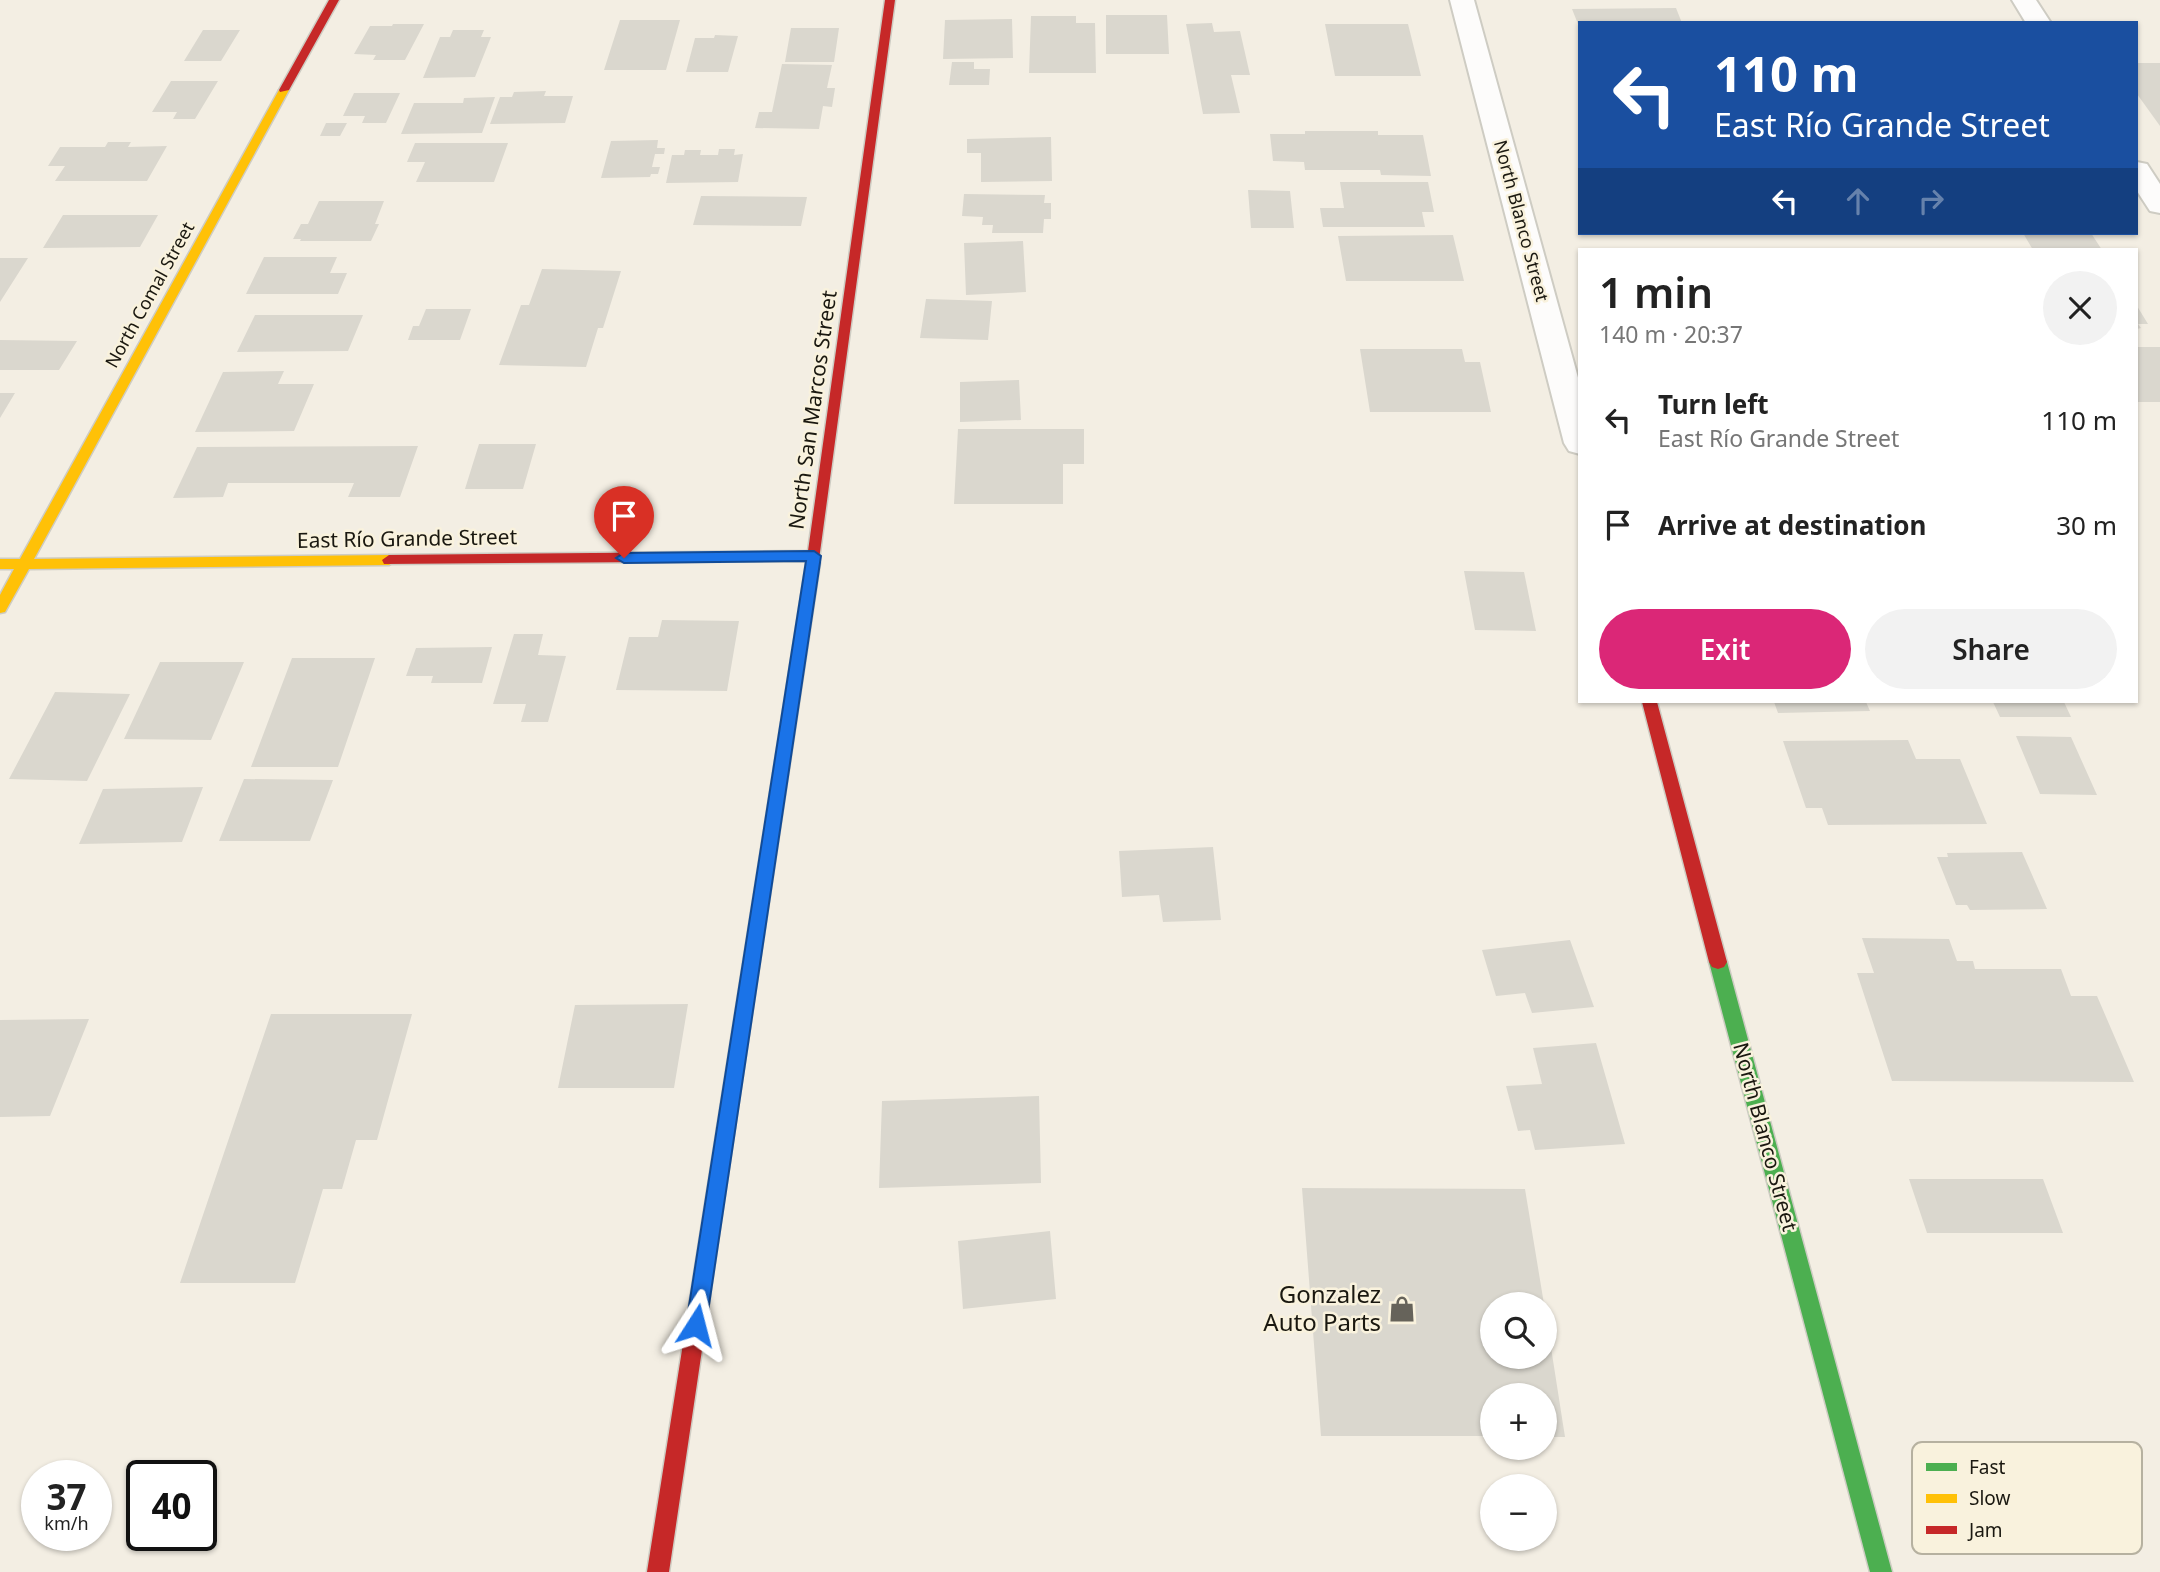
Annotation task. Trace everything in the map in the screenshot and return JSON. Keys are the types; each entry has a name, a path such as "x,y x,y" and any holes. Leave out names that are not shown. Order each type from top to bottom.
{"street":[{"name":"North Comal Street","path":"0,608 334,0"},
{"name":"North San Marcos Street","path":"658,1572 814,556 890,0"},
{"name":"North Blanco Street","path":"1462,0 1578,435"},
{"path":"2024,0 2038,21"},
{"path":"2138,172 2160,205"},
{"name":"East Río Grande Street","path":"0,564 814,556"},
{"name":"North Blanco Street","path":"1649,703 1881,1572"}],"building":[{"path":"1676,8 1681,21 1578,21 1578,24 1572,9"},
{"path":"1106,15 1167,15 1169,54 1106,54"},
{"path":"1031,16 1076,16 1076,23 1095,23 1096,73 1029,73"},
{"path":"1012,19 1013,58 943,59 945,20"},
{"path":"620,20 680,20 666,70 604,70"},
{"path":"1212,23 1214,32 1240,31 1250,75 1231,75 1240,113 1203,114 1186,24"},
{"path":"424,24 405,60 373,60 376,55 354,54 370,26"},
{"path":"1325,24 1408,24 1421,76 1335,76"},
{"path":"791,28 839,28 834,62 785,62"},
{"path":"203,30 240,30 221,61 184,61"},
{"path":"453,30 484,30 481,37 491,37 475,77 423,78 440,37 450,37"},
{"path":"715,35 738,36 728,72 686,72 695,38 714,38"},
{"path":"952,62 974,62 974,69 990,69 989,85 949,85"},
{"path":"2138,63 2160,63 2160,126 2138,95"},
{"path":"782,64 832,65 827,88 835,88 832,107 823,106 819,129 755,128 759,112 772,112"},
{"path":"171,81 218,81 195,119 173,119 177,112 152,112"},
{"path":"546,91 544,96 573,96 565,123 490,124 500,97 512,97 514,92"},
{"path":"354,93 400,93 386,123 362,123 365,116 343,116"},
{"path":"495,97 482,133 401,134 414,103 463,103 464,98"},
{"path":"326,123 347,123 340,136 320,136"},
{"path":"1305,131 1378,131 1378,135 1423,135 1431,176 1381,175 1380,170 1305,170 1304,162 1273,161 1270,134 1305,134"},
{"path":"1051,137 1052,181 981,182 981,153 967,153 967,139"},
{"path":"658,140 657,148 665,148 664,154 655,154 652,167 660,167 658,174 651,174 650,177 601,178 611,141"},
{"path":"108,142 131,142 128,147 167,146 147,181 55,181 65,166 48,166 60,147 105,147"},
{"path":"415,143 508,143 494,182 416,182 425,162 407,162"},
{"path":"719,149 735,149 734,155 743,154 738,182 666,183 672,155 684,155 685,150 701,150 700,155 718,155"},
{"path":"1340,182 1428,182 1434,212 1422,212 1425,227 1323,227 1320,208 1344,208"},
{"path":"1248,190 1290,191 1294,228 1251,228"},
{"path":"964,194 1045,195 1044,203 1051,203 1051,219 1044,219 1043,233 992,233 993,225 982,225 983,217 962,216"},
{"path":"701,196 807,197 801,226 693,225"},
{"path":"319,201 384,201 375,224 379,224 371,241 293,239 301,224 308,224"},
{"path":"63,215 158,215 140,247 43,248"},
{"path":"1453,235 1464,281 1346,281 1338,236"},
{"path":"2024,235 2092,235 2101,248 2032,248"},
{"path":"1023,241 1026,292 966,295 964,243"},
{"path":"264,257 337,257 330,273 347,273 338,294 246,294"},
{"path":"0,258 28,258 0,302"},
{"path":"542,269 621,271 603,328 598,328 586,367 499,365 521,305 529,305"},
{"path":"926,299 992,301 988,340 920,338"},
{"path":"2138,308 2148,324 2138,324"},
{"path":"426,309 471,309 460,340 408,340 413,326 419,326"},
{"path":"255,315 363,315 348,351 237,352"},
{"path":"0,340 77,341 59,370 0,370"},
{"path":"2138,347 2160,347 2160,402 2138,402"},
{"path":"1360,349 1462,349 1465,362 1480,362 1491,412 1370,412"},
{"path":"284,371 278,384 314,384 294,431 195,432 223,372"},
{"path":"1019,380 1021,420 960,422 960,382"},
{"path":"0,393 15,393 0,418"},
{"path":"958,429 1084,429 1084,464 1063,464 1063,504 954,504"},
{"path":"479,444 536,444 523,489 465,489"},
{"path":"418,446 400,497 348,497 354,483 228,483 223,497 173,498 197,447"},
{"path":"1464,571 1524,572 1536,631 1475,630"},
{"path":"662,620 739,621 727,691 616,690 629,637 658,637"},
{"path":"514,634 543,634 538,655 566,656 548,722 521,722 526,704 493,704"},
{"path":"492,647 482,683 431,683 433,676 406,676 416,648"},
{"path":"292,658 375,658 338,767 251,767"},
{"path":"160,662 244,662 211,740 124,739"},
{"path":"55,692 130,694 87,781 9,779"},
{"path":"1774,703 1866,703 1870,711 1778,713"},
{"path":"1993,703 2064,703 2071,717 2000,717"},
{"path":"2016,736 2071,737 2097,795 2040,794"},
{"path":"1908,740 1916,759 1960,759 1987,824 1828,825 1822,808 1806,808 1783,741"},
{"path":"244,779 333,780 310,841 219,841"},
{"path":"203,787 182,842 79,844 103,789"},
{"path":"1213,847 1221,920 1163,922 1159,895 1122,897 1119,851"},
{"path":"2022,852 2047,909 1970,910 1967,905 1956,905 1937,857 1948,857 1947,853"},
{"path":"1862,938 1949,939 1957,961 1973,961 1975,969 2061,969 2071,996 2097,996 2134,1082 1892,1081 1857,973 1874,973"},
{"path":"1570,940 1594,1007 1532,1013 1525,993 1496,996 1482,950"},
{"path":"688,1004 674,1088 558,1088 575,1005"},
{"path":"271,1014 412,1014 377,1140 356,1140 342,1189 323,1189 295,1283 180,1283"},
{"path":"89,1019 50,1116 0,1117 0,1020"},
{"path":"1596,1043 1625,1144 1535,1150 1530,1130 1518,1131 1506,1086 1542,1084 1533,1048"},
{"path":"1039,1096 1041,1183 879,1188 882,1101"},
{"path":"1909,1179 2043,1179 2063,1233 1927,1233"},
{"name":"Gonzalez Auto Parts","path":"1302,1188 1525,1189 1542,1292 1480,1292 1480,1369 1554,1369 1557,1383 1480,1383 1480,1436 1321,1436"},
{"path":"1050,1231 1056,1299 963,1309 958,1241"},
{"name":"Gonzalez Auto Parts","path":"1557,1386 1565,1437 1557,1437"}],"traffic: fast":[{"path":"1718,962 1881,1572"}],"traffic: slow":[{"path":"0,608 284,90"},
{"path":"0,564 389,560"},
{"path":"726,1128 813,563"}],"traffic: jam":[{"path":"284,90 334,0"},
{"path":"813,563 890,0"},
{"path":"389,560 814,556"},
{"path":"1649,703 1718,962"},
{"path":"658,1572 726,1128"}],"place":[{"name":"Gonzalez Auto Parts","path":"1402,1309"}],"route":[{"path":"624,558 814,556 696,1325"}]}
